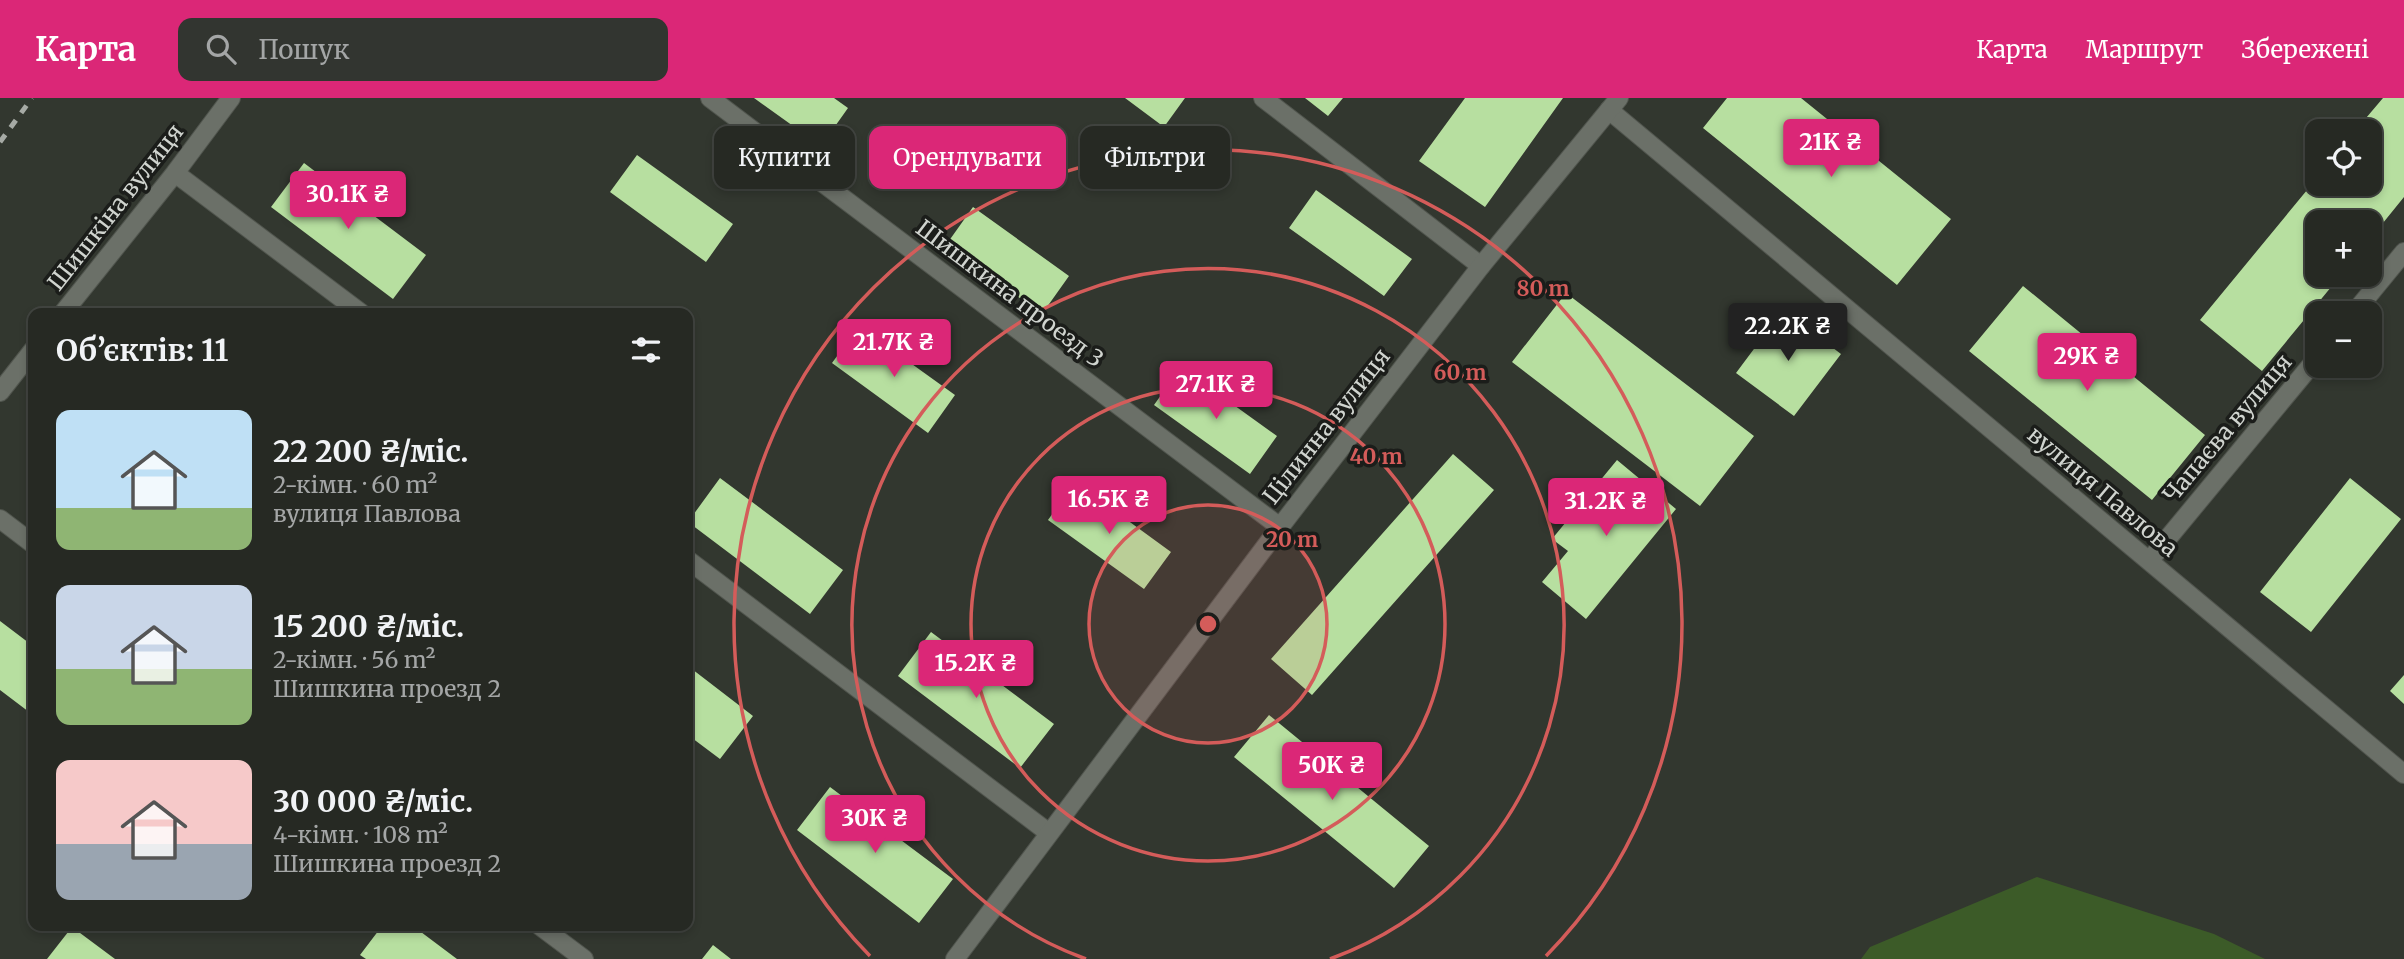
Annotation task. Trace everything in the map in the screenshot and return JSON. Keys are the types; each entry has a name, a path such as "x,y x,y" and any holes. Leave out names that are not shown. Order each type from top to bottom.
{"street":[{"name":"Шишкіна вулиця","path":"67,308 231,98"},
{"name":"Шишкина проезд 3","path":"710,98 1280,527"},
{"path":"1264,98 1481,266"},
{"name":"Цілинна вулиця","path":"955,959 1280,527 1481,266 1614,104"},
{"name":"вулиця Павлова","path":"1614,104 2148,561 2404,774"},
{"path":"175,173 354,308"},
{"path":"2364,301 2404,253"},
{"path":"0,392 28,356"},
{"name":"Чапаєва вулиця","path":"2148,561 2305,372"},
{"path":"0,519 28,540"},
{"path":"693,564 1049,834"},
{"path":"547,931 584,959"}],"green space":[{"path":"2037,877 2214,934 2265,959 1861,959 1870,947"}],"building":[{"path":"754,98 834,98 848,108 835,126 793,126"},
{"path":"1125,98 1185,98 1163,126"},
{"path":"1305,98 1343,98 1328,116"},
{"path":"1465,98 1563,98 1485,207 1419,161"},
{"path":"1727,98 1801,98 1951,219 1897,285 1703,128"},
{"path":"2383,98 2404,98 2404,197 2382,224 2382,210 2305,210 2305,287 2331,287 2320,301 2305,301 2305,319 2262,371 2200,320 2305,193 2305,196 2382,196 2382,119 2365,119"},
{"path":"637,155 733,224 706,262 610,192"},
{"path":"304,163 426,255 393,299 271,207"},
{"path":"1316,190 1412,259 1384,296 1289,228"},
{"path":"973,207 1069,276 1042,314 946,245"},
{"path":"2023,286 2205,435 2152,500 1969,351"},
{"path":"1566,293 1754,436 1700,506 1512,362"},
{"path":"1783,310 1841,354 1794,416 1736,373"},
{"path":"859,326 955,395 928,433 832,363"},
{"path":"1181,367 1277,436 1250,474 1154,405"},
{"path":"1453,454 1494,490 1312,695 1271,659"},
{"path":"1617,460 1676,509 1586,619 1542,582 1568,551 1552,539"},
{"path":"720,478 843,570 810,614 693,526 693,515"},
{"path":"2350,478 2401,519 2311,632 2260,592"},
{"path":"1075,482 1171,552 1144,589 1048,520"},
{"path":"0,621 28,642 28,711 0,690"},
{"path":"931,632 1054,724 1020,768 898,676"},
{"path":"693,670 753,716 720,759 693,739"},
{"path":"2404,675 2404,704 2390,691"},
{"path":"1269,715 1429,846 1394,888 1234,757"},
{"path":"830,787 953,879 919,923 797,830"},
{"path":"69,931 77,931 115,959 47,959"},
{"path":"378,931 420,931 457,959 366,959 360,955"},
{"path":"713,945 731,959 702,959"}],"railway":[{"path":"0,142 32,98"}]}
